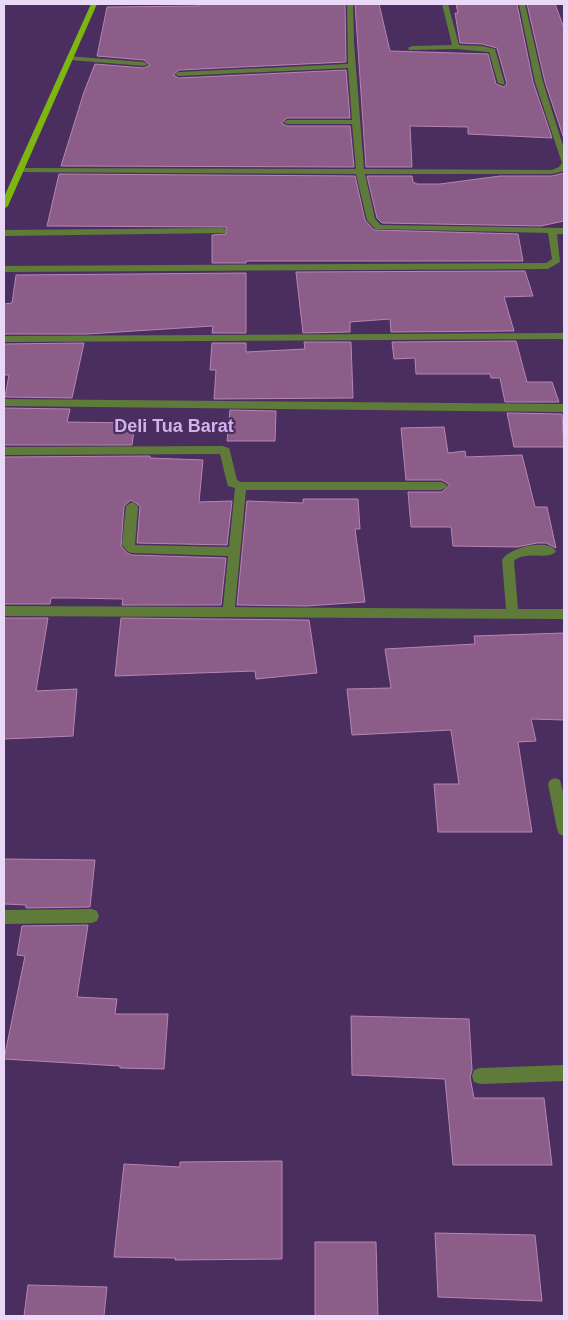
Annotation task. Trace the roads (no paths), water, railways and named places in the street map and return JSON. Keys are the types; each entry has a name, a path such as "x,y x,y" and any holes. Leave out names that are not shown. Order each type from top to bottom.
{"main road":[{"path":"4,206 7,192 20,170 94,4"}],"street":[{"path":"350,4 352,66 360,171 371,220 378,227 564,232"},
{"path":"445,4 456,47"},
{"path":"20,170 552,172 562,169 564,163 539,82 522,4"},
{"path":"412,48 456,47 482,48 492,51 502,83"},
{"path":"70,58 144,64"},
{"path":"179,74 352,66"},
{"path":"287,122 356,122"},
{"path":"4,233 222,231"},
{"path":"4,269 548,266 557,260 552,232"},
{"path":"4,339 564,336"},
{"path":"4,402 564,408"},
{"path":"4,451 222,450 225,451 232,484 241,486 442,486"},
{"path":"228,613 241,486"},
{"path":"132,506 128,545 132,549 234,552"},
{"path":"512,614 508,560 518,551 550,551"},
{"path":"4,611 564,614"},
{"path":"555,784 564,829"},
{"path":"4,917 92,916"},
{"path":"480,1076 564,1073"}],"district":[{"name":"Deli Tua Barat","path":"174,426"}]}
